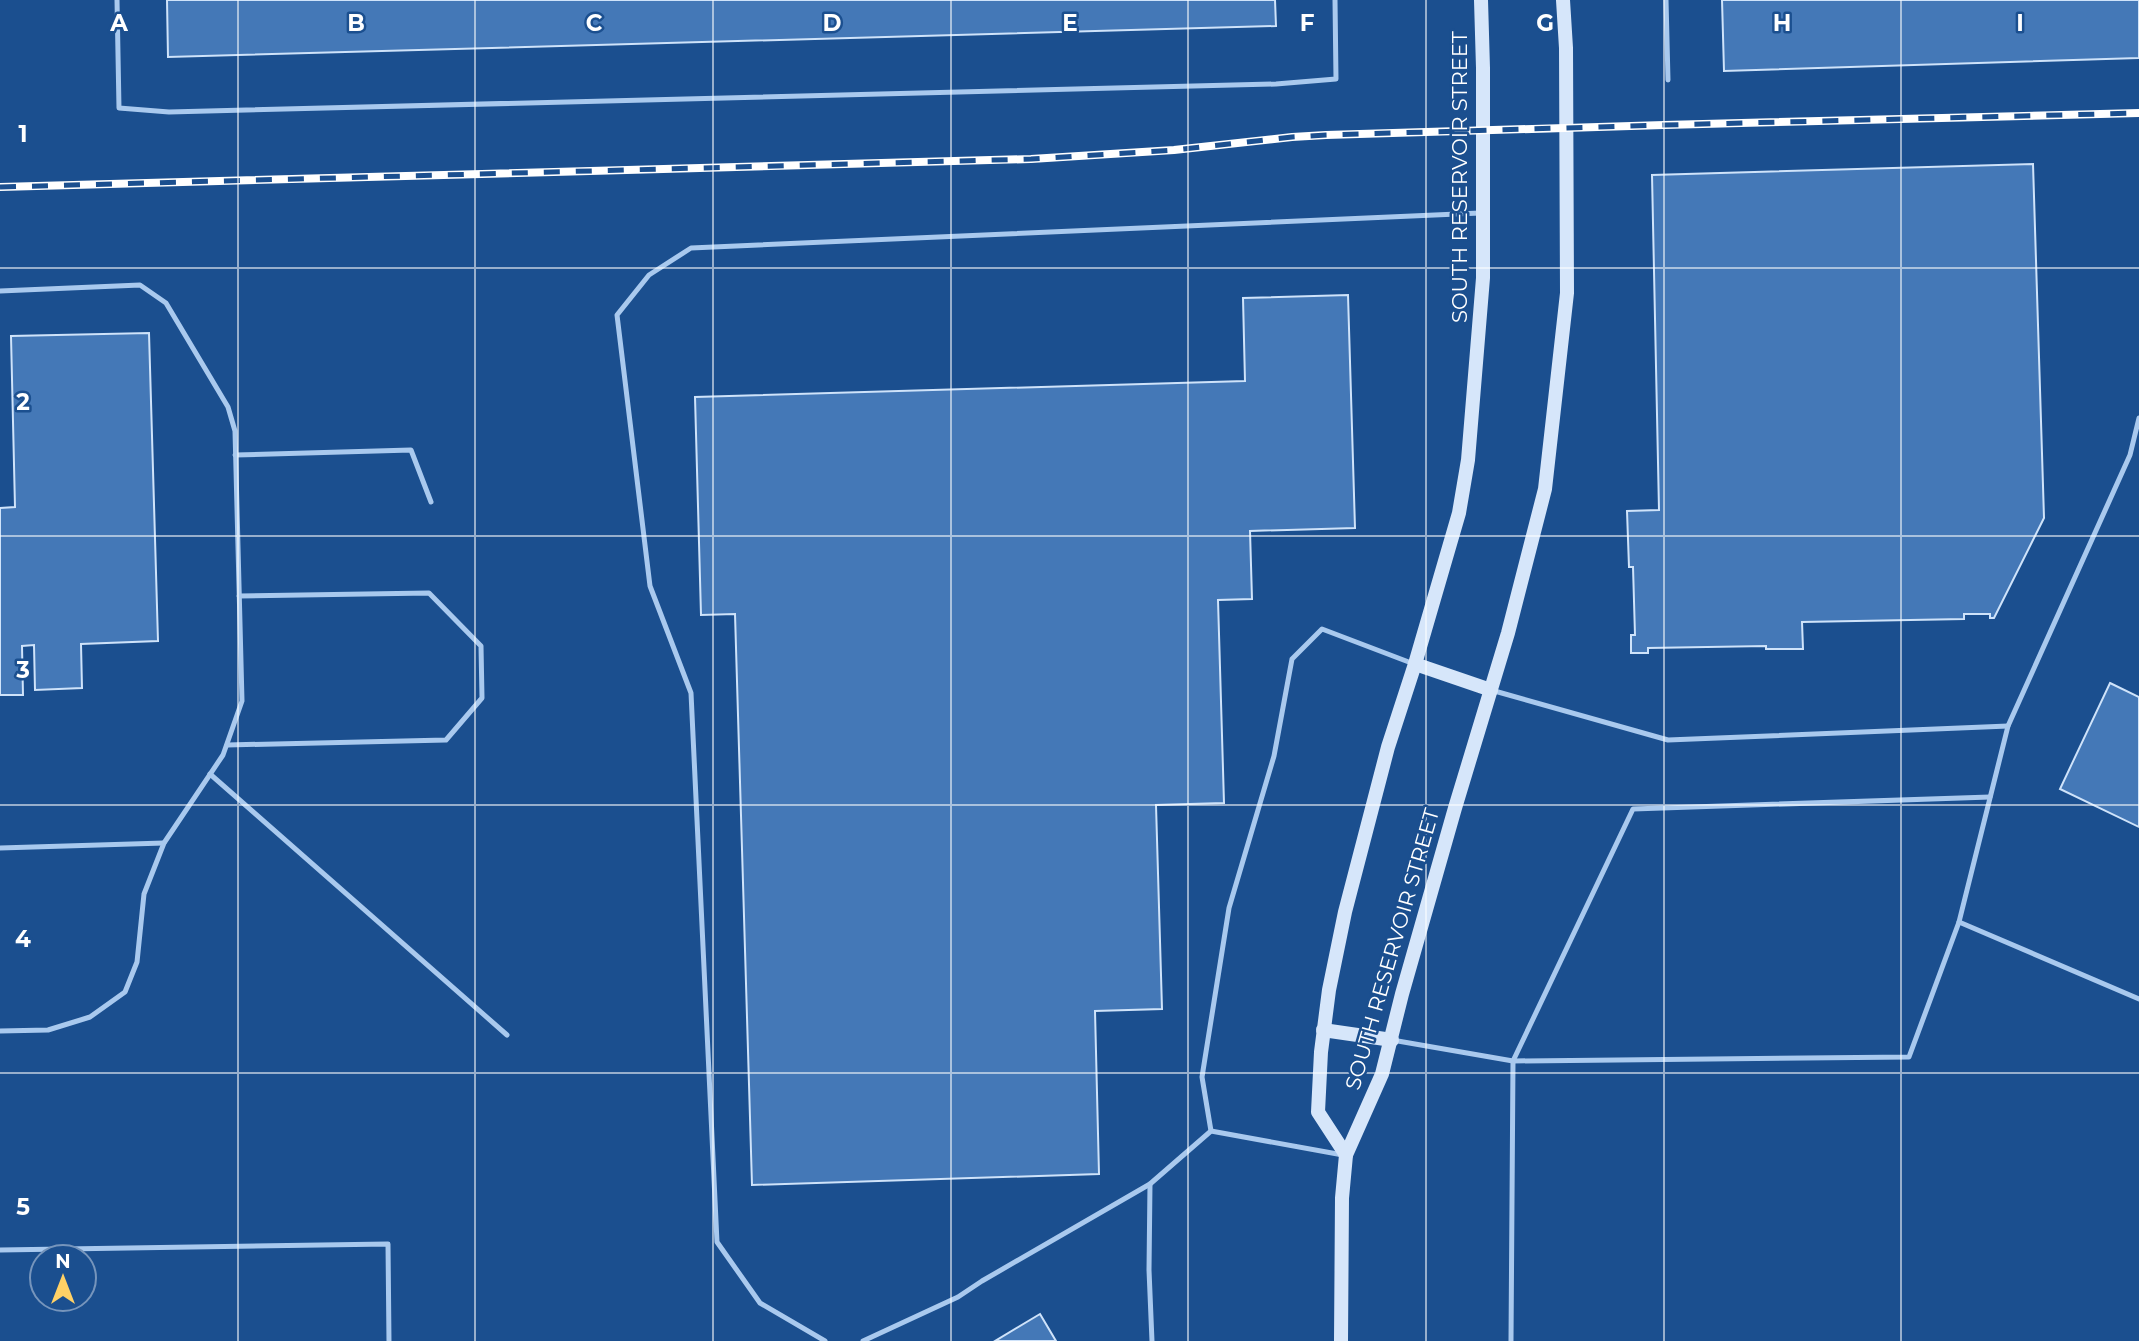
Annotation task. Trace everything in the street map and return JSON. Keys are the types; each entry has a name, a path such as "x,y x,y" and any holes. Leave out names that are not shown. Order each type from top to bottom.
{"main road":[{"name":"SOUTH RESERVOIR STREET","path":"1346,1155 1318,1112 1323,1030 1345,912 1388,747 1459,513 1468,460 1483,278 1483,68 1480,0"},
{"name":"SOUTH RESERVOIR STREET","path":"1346,1155 1382,1074 1545,489 1567,293 1566,48 1563,0"},
{"path":"1415,664 1491,690"},
{"path":"1323,1030 1392,1040"},
{"path":"1341,1341 1342,1209 1346,1155"}],"lane":[{"path":"117,0 120,108 169,111 1276,84 1336,79 1335,0"},
{"path":"1666,0 1668,80"},
{"path":"825,1341 760,1303 717,1242 691,693 650,586 617,315 649,275 691,248 1483,213"},
{"path":"0,291 139,285 166,303 228,407 235,431 242,701 223,755 164,843 144,894 137,962 125,992 90,1017 48,1030 0,1031"},
{"path":"1392,1040 1513,1061 1909,1057 1959,922 2008,726 2130,455 2139,418"},
{"path":"235,455 411,450 431,502"},
{"path":"227,745 446,740 482,698 481,646 429,593 239,596"},
{"path":"1211,1130 1202,1077 1230,908 1274,756 1292,659 1322,629 1415,664"},
{"path":"1491,690 1668,740 2008,726"},
{"path":"210,774 507,1035"},
{"path":"1511,1341 1513,1061 1633,809 1990,797"},
{"path":"0,848 164,843"},
{"path":"1959,922 2139,999"},
{"path":"1211,1130 1346,1155"},
{"path":"863,1341 958,1297 1150,1184 1211,1130"},
{"path":"1150,1184 1152,1341"},
{"path":"0,1250 388,1244 389,1341"}],"building":[{"path":"167,0 1275,0 1276,26 168,57"},
{"path":"1722,0 2139,0 2139,58 1724,71"},
{"path":"2033,164 2044,518 1994,618 1990,618 1990,614 1964,614 1964,619 1802,622 1803,649 1766,649 1766,646 1648,648 1648,653 1631,653 1631,635 1635,635 1633,567 1629,567 1627,511 1659,510 1652,175"},
{"path":"1348,295 1355,528 1250,531 1252,599 1218,600 1224,803 1156,805 1162,1009 1095,1011 1099,1174 752,1185 735,614 701,615 695,397 1245,381 1243,298"},
{"path":"149,333 158,641 81,644 82,688 35,690 34,645 22,646 23,695 0,695 0,508 15,507 11,336"},
{"path":"2110,683 2139,697 2139,827 2060,789"},
{"path":"1040,1314 1056,1341 995,1341"}],"railway":[{"path":"0,187 1031,159 1174,150 1326,135 2139,113"}]}
